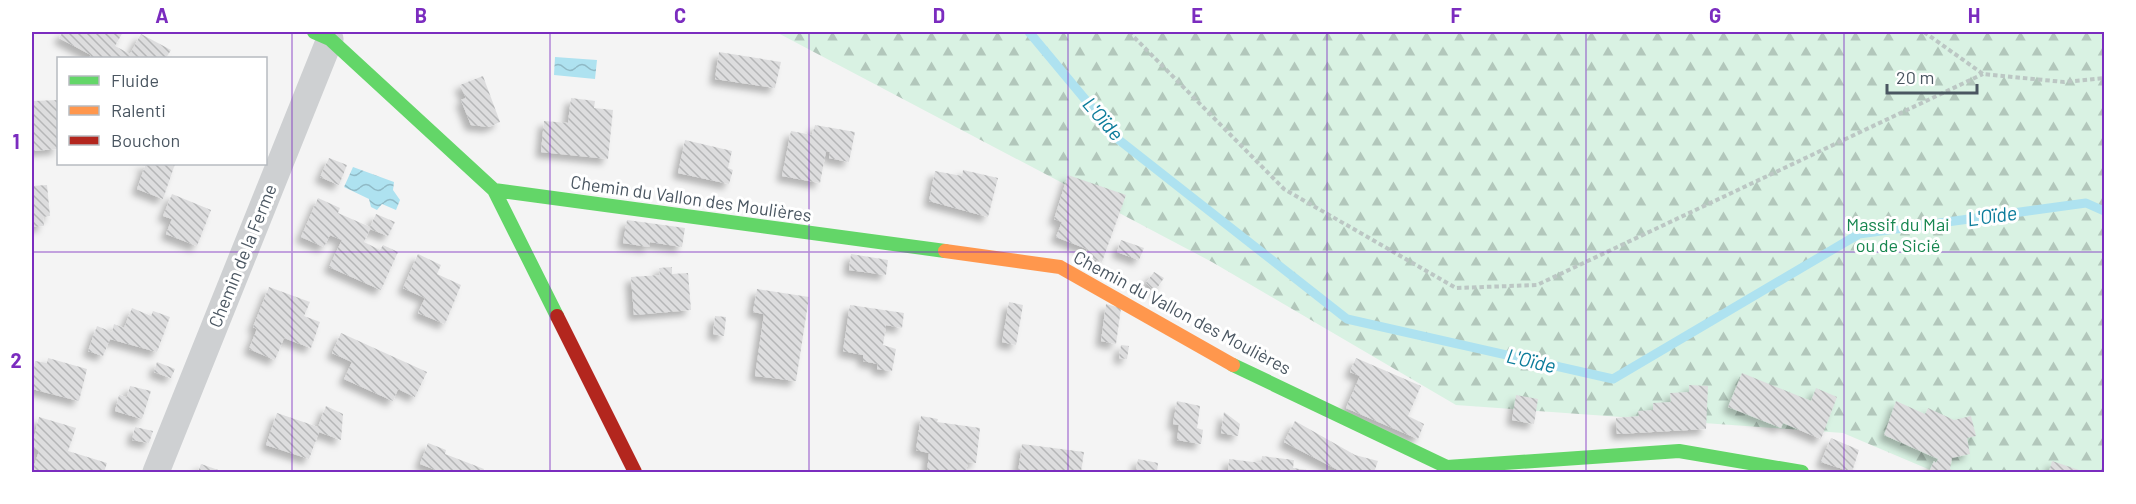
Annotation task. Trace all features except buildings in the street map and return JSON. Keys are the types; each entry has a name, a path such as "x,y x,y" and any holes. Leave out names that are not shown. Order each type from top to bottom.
{"street":[{"path":"322,35 494,190 635,472"},
{"name":"Chemin de la Ferme","path":"156,472 322,35"},
{"name":"Chemin du Vallon des Moulières","path":"494,190 1060,267 1248,372 1447,467 1515,465 1679,451 1802,472"}],"path":[{"path":"1130,32 1284,189 1456,288 1537,285 1983,74"},
{"path":"1924,32 1983,74 2064,82 2104,78"}],"green space":[{"name":"Massif du Mai ou de Sicié","path":"776,32 2104,32 2104,472 1935,472 1843,433 1456,405 1212,262"}],"water":[{"path":"555,57 597,60 595,79 554,75"},
{"path":"353,167 394,182 393,190 400,200 396,210 382,204 377,210 371,207 369,199 344,187"}],"waterway":[{"name":"L'Oïde","path":"1029,32 1119,140 1347,319 1613,379 1859,234 2086,203 2104,211"}],"traffic: fast":[{"path":"314,32 330,39 494,190 557,316"},
{"path":"494,190 945,251"},
{"path":"1233,365 1447,467 1679,451 1802,472"}],"traffic: slow":[{"path":"945,251 1060,267 1233,365"}],"traffic: jam":[{"path":"557,316 635,472"}]}
